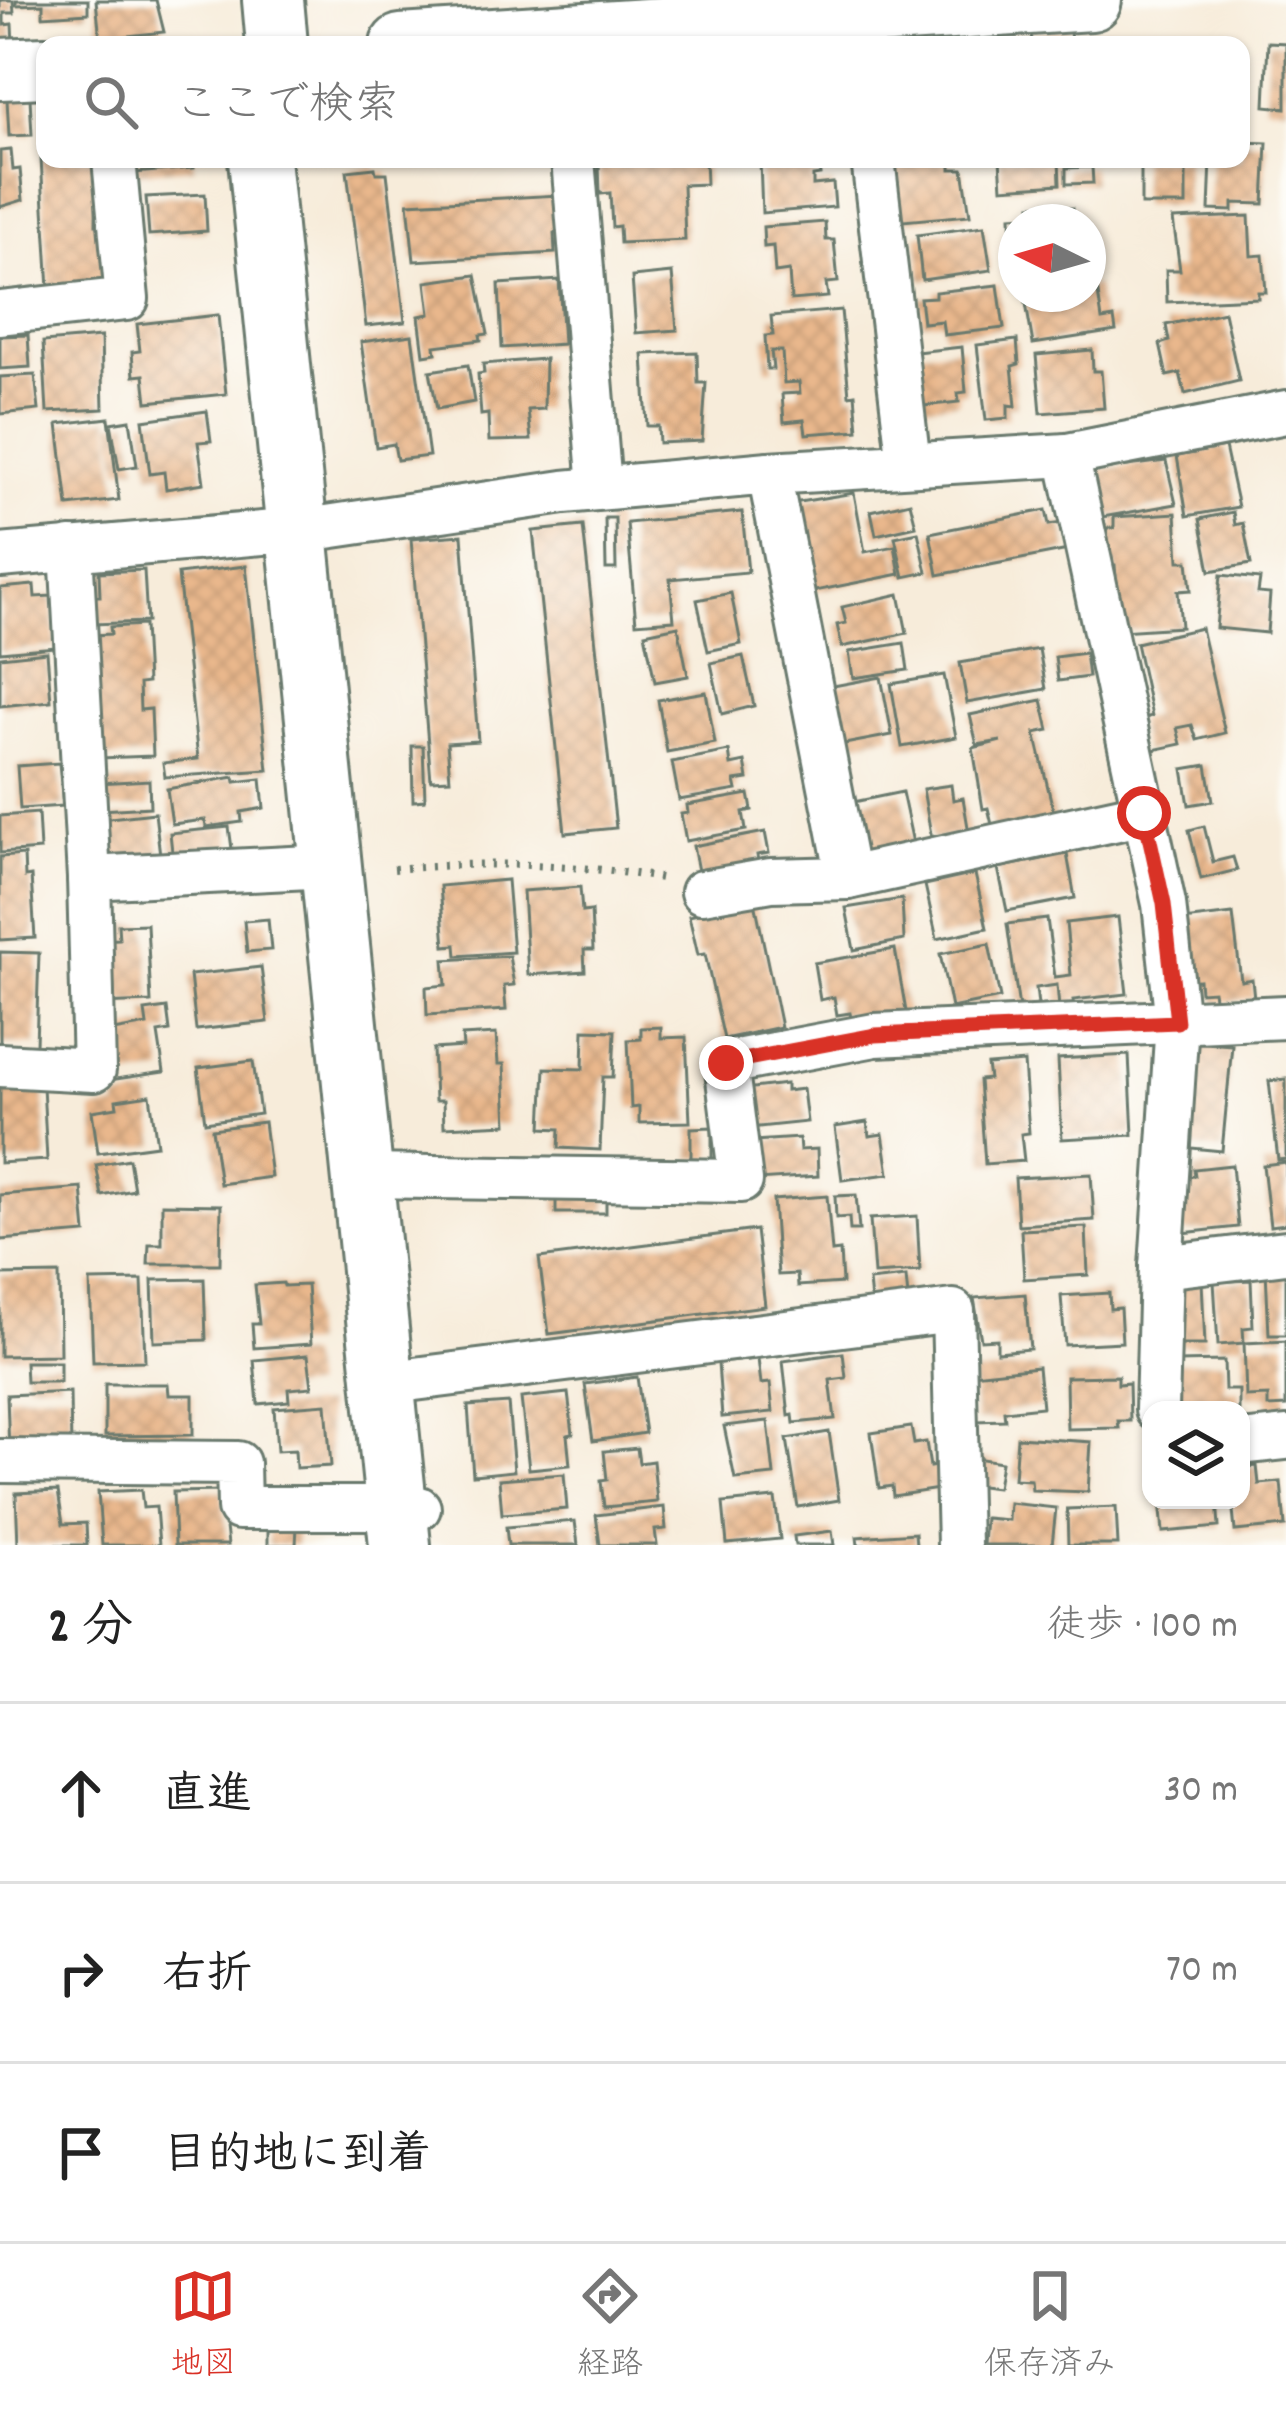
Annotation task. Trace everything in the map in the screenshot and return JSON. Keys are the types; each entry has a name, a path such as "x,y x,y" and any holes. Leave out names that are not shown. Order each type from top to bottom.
{"street":[{"path":"245,0 247,36"},
{"path":"273,0 276,36"},
{"path":"604,36 1090,0"},
{"path":"0,69 36,67"},
{"path":"0,313 127,299 115,168"},
{"path":"0,1461 238,1463 239,1508 409,1526 307,529 260,168"},
{"path":"287,168 330,866 374,1176"},
{"path":"575,168 600,488"},
{"path":"874,168 909,464"},
{"path":"0,556 307,529 600,488 1067,455 1286,412"},
{"path":"1067,455 1164,904 1177,1022 1157,1401"},
{"path":"769,473 848,878"},
{"path":"0,1065 94,1070 71,549"},
{"path":"702,892 771,880 848,878 1144,813"},
{"path":"89,878 330,866"},
{"path":"374,1176 741,1180 726,1063 875,1035 1286,1017"},
{"path":"1161,1267 1286,1252"},
{"path":"394,1382 953,1311 959,1545"},
{"path":"1250,1442 1286,1438"}],"path":[{"path":"394,869 474,862 538,863 674,880 702,892"}],"building":[{"path":"0,0 13,0 14,13 4,13 4,25 12,24 13,45 0,46"},
{"path":"16,0 88,0 88,13 43,16 43,4 16,5"},
{"path":"96,0 156,0 164,32 100,36"},
{"path":"1070,30 1070,36 1031,36"},
{"path":"1268,42 1286,43 1286,108 1265,106"},
{"path":"30,98 32,135 9,136 7,99"},
{"path":"1250,142 1267,143 1264,204 1233,203 1233,211 1209,210 1211,168 1250,168"},
{"path":"11,150 13,170 20,169 23,200 0,207 0,151"},
{"path":"42,168 97,168 96,225 101,225 110,283 49,289"},
{"path":"135,168 194,168 135,173"},
{"path":"375,168 376,173 387,173 405,322 366,326 347,171"},
{"path":"599,168 705,168 706,184 683,185 685,240 620,243 619,226 612,227 610,193 600,194"},
{"path":"760,168 820,168 813,185 833,183 835,207 762,213"},
{"path":"883,168 963,169 970,215 892,222"},
{"path":"1001,168 1059,168 1060,184 1002,188"},
{"path":"1066,168 1092,168 1093,183 1066,184"},
{"path":"1141,168 1186,168 1186,205 1141,205"},
{"path":"205,194 207,231 149,235 146,197"},
{"path":"559,195 562,232 554,233 555,253 414,261 408,203"},
{"path":"1249,216 1251,256 1263,255 1266,292 1258,292 1258,298 1167,302 1166,270 1180,270 1173,219"},
{"path":"825,222 826,240 834,240 838,282 826,283 828,297 791,300 789,271 775,273 773,246 764,247 763,227"},
{"path":"984,226 991,270 922,280 917,235"},
{"path":"672,273 677,330 636,333 632,277"},
{"path":"476,275 488,334 480,335 481,340 435,346 436,353 424,355 419,316 430,314 426,282"},
{"path":"559,280 563,344 502,348 499,284"},
{"path":"998,285 998,312 1004,328 944,335 942,321 923,323 920,298 935,297 935,292"},
{"path":"841,310 849,395 855,394 858,430 806,434 804,420 784,422 782,394 800,393 799,382 784,383 782,351 771,351 773,369 767,369 765,336 773,335 771,316"},
{"path":"1027,312 1101,312 1102,320 1114,318 1116,331 1033,344"},
{"path":"1224,312 1239,381 1185,394 1180,373 1167,376 1160,344 1169,341 1166,325"},
{"path":"218,315 226,394 147,402 144,375 134,376 132,352 140,351 137,324"},
{"path":"28,335 30,367 0,369 0,336"},
{"path":"412,335 429,456 397,460 394,444 376,447 361,342"},
{"path":"101,337 103,409 47,412 43,342"},
{"path":"1017,340 1019,364 1012,366 1016,406 1008,405 1008,418 986,420 977,345"},
{"path":"962,347 966,392 958,393 959,402 923,406 907,353"},
{"path":"1092,350 1093,371 1101,371 1104,408 1041,413 1036,355"},
{"path":"697,352 698,383 706,383 702,441 659,443 658,426 647,426 643,354"},
{"path":"545,359 544,409 528,410 531,440 489,441 488,414 481,415 478,374 484,373 483,364"},
{"path":"468,365 474,402 437,409 430,371"},
{"path":"35,375 39,410 0,414 0,377"},
{"path":"207,411 211,441 198,442 204,483 166,489 164,472 150,474 143,420"},
{"path":"109,418 119,500 68,506 58,424"},
{"path":"130,420 137,466 119,469 111,423"},
{"path":"1225,447 1238,507 1187,516 1177,456"},
{"path":"1166,461 1176,504 1097,518 1089,471"},
{"path":"854,493 865,552 895,546 900,574 810,592 793,503"},
{"path":"910,502 916,526 876,535 871,511"},
{"path":"1046,510 1049,525 1062,523 1068,550 938,575 930,533"},
{"path":"742,512 748,572 670,579 674,620 636,623 627,523"},
{"path":"1233,512 1235,525 1243,523 1251,564 1210,571 1200,519"},
{"path":"1176,513 1179,561 1188,561 1191,590 1178,591 1181,627 1120,631 1107,528 1114,528 1114,517"},
{"path":"605,518 615,518 616,569 606,569"},
{"path":"583,526 616,828 565,833 533,531"},
{"path":"918,532 927,572 904,577 895,537"},
{"path":"462,535 478,741 447,743 450,779 431,780 411,539"},
{"path":"246,566 268,770 165,777 163,763 198,759 178,574"},
{"path":"144,570 147,622 92,624 91,596 100,596 99,572"},
{"path":"1221,575 1260,579 1258,593 1270,594 1267,633 1216,628"},
{"path":"34,585 35,597 52,596 56,647 0,652 0,588"},
{"path":"731,593 741,644 708,651 697,600"},
{"path":"899,594 907,633 842,647 837,625 846,623 842,607"},
{"path":"144,625 147,683 139,684 140,710 151,709 153,756 99,758 93,635 111,634 110,627"},
{"path":"678,626 688,676 655,682 645,633"},
{"path":"1201,628 1225,733 1197,740 1192,725 1177,728 1181,744 1144,752 1137,720 1152,716 1136,643"},
{"path":"904,643 908,670 853,678 849,652"},
{"path":"1039,649 1046,689 967,703 960,663"},
{"path":"47,652 51,701 0,706 0,657"},
{"path":"1085,653 1088,677 1058,681 1055,657"},
{"path":"743,656 754,706 722,714 711,663"},
{"path":"944,675 956,737 902,747 891,684"},
{"path":"881,677 892,735 834,746 823,688"},
{"path":"706,692 715,743 667,752 658,700"},
{"path":"1042,700 1049,730 1035,733 1056,822 995,837 988,808 983,809 973,748 1001,741 977,745 970,715"},
{"path":"412,746 423,746 425,800 413,801"},
{"path":"729,751 731,765 745,762 748,779 735,781 737,790 679,800 672,762"},
{"path":"59,763 63,806 20,809 17,766"},
{"path":"1207,765 1213,801 1189,805 1183,769"},
{"path":"234,777 235,782 261,779 264,808 241,812 242,822 206,827 205,820 172,824 167,789"},
{"path":"149,780 150,807 101,810 99,783"},
{"path":"951,785 953,800 963,798 969,833 932,840 923,789"},
{"path":"902,792 916,857 863,868 849,803"},
{"path":"749,794 752,810 743,812 746,830 686,841 681,814 688,813 687,805"},
{"path":"38,813 40,850 0,853 0,816"},
{"path":"155,813 160,855 105,861 100,819"},
{"path":"1204,826 1213,862 1233,857 1237,870 1201,879 1189,830"},
{"path":"229,827 234,863 174,870 170,833"},
{"path":"765,832 769,853 757,855 760,874 701,886 693,846"},
{"path":"1067,854 1075,898 1007,911 998,868"},
{"path":"24,855 25,877 31,876 35,938 0,940 0,857"},
{"path":"975,874 987,928 937,939 925,885"},
{"path":"507,880 513,952 457,956 456,945 445,946 440,886"},
{"path":"580,887 582,912 591,911 593,950 584,950 585,971 528,975 523,891"},
{"path":"902,899 904,940 854,950 846,908"},
{"path":"755,902 781,1027 724,1039 705,954 698,955 689,916"},
{"path":"1233,914 1241,981 1252,979 1254,998 1215,1003 1213,991 1200,992 1199,980 1190,981 1183,920"},
{"path":"1118,917 1127,994 1073,1000 1074,1007 1059,1008 1057,985 1036,988 1038,1005 1019,1008 1007,924 1047,919 1055,977 1071,975 1066,923"},
{"path":"268,919 271,950 247,952 244,921"},
{"path":"147,924 151,1002 100,1004 97,940 119,939 118,925"},
{"path":"989,944 1000,998 951,1008 940,954"},
{"path":"895,949 907,1017 853,1026 850,1013 837,1015 834,997 820,1000 814,963"},
{"path":"0,952 39,953 36,1045 0,1044"},
{"path":"509,956 514,985 504,986 506,1010 427,1015 426,987 446,985 444,960"},
{"path":"261,967 268,1022 196,1030 190,975"},
{"path":"167,1008 170,1031 158,1033 164,1072 109,1080 102,1033 147,1025 145,1011"},
{"path":"661,1027 661,1038 686,1037 690,1122 639,1123 639,1107 631,1108 628,1040 641,1039 641,1028"},
{"path":"584,1030 615,1031 613,1077 603,1077 600,1150 559,1148 560,1129 542,1128 545,1068 583,1069"},
{"path":"496,1034 498,1064 504,1064 507,1124 444,1127 443,1101 435,1101 433,1049 463,1047 462,1036"},
{"path":"1191,1042 1232,1045 1222,1151 1181,1147"},
{"path":"1129,1055 1133,1135 1062,1139 1058,1059"},
{"path":"253,1061 260,1114 205,1122 198,1068"},
{"path":"1024,1062 1029,1133 1021,1134 1024,1161 985,1164 979,1080 989,1079 987,1065"},
{"path":"1286,1079 1286,1159 1278,1160 1269,1081"},
{"path":"786,1084 786,1091 803,1089 807,1122 749,1128 745,1089"},
{"path":"43,1086 47,1160 0,1163 0,1088"},
{"path":"150,1095 157,1145 98,1153 92,1111 117,1107 116,1100"},
{"path":"264,1122 271,1177 220,1184 212,1129"},
{"path":"867,1122 869,1136 883,1134 889,1174 842,1180 835,1127"},
{"path":"712,1127 712,1159 691,1158 691,1128"},
{"path":"799,1138 800,1150 817,1149 818,1176 757,1180 754,1141"},
{"path":"129,1159 134,1190 102,1196 96,1165"},
{"path":"1286,1162 1286,1224 1270,1226 1263,1165"},
{"path":"1232,1165 1238,1227 1182,1233 1177,1178 1195,1176 1194,1169"},
{"path":"1091,1174 1094,1220 1018,1225 1015,1178"},
{"path":"82,1188 86,1233 0,1240 0,1195"},
{"path":"556,1195 606,1195 606,1213 556,1213"},
{"path":"856,1195 859,1230 850,1230 849,1217 836,1218 835,1196"},
{"path":"827,1196 832,1252 840,1251 842,1283 798,1286 797,1274 778,1275 773,1200"},
{"path":"162,1204 221,1205 220,1264 148,1264 149,1244 162,1244"},
{"path":"917,1216 920,1271 874,1274 870,1219"},
{"path":"1086,1227 1088,1275 1024,1279 1021,1230"},
{"path":"756,1230 765,1306 549,1334 539,1258"},
{"path":"1266,1270 1286,1270 1286,1335 1269,1335"},
{"path":"59,1274 60,1355 0,1356 0,1275"},
{"path":"906,1277 909,1308 872,1311 869,1281"},
{"path":"204,1279 206,1340 154,1342 152,1280"},
{"path":"142,1280 145,1361 93,1362 90,1281"},
{"path":"1251,1280 1253,1327 1243,1328 1244,1343 1218,1345 1214,1282"},
{"path":"1202,1281 1205,1345 1169,1345 1167,1282"},
{"path":"255,1285 307,1285 311,1344 254,1348 252,1324 259,1324"},
{"path":"1109,1293 1110,1309 1120,1308 1122,1342 1065,1345 1061,1296"},
{"path":"1025,1294 1030,1349 997,1352 997,1339 981,1340 974,1298"},
{"path":"1286,1341 1286,1406 1268,1407 1268,1396 1246,1397 1244,1343"},
{"path":"843,1353 846,1378 830,1380 835,1419 794,1423 793,1415 789,1416 783,1361"},
{"path":"308,1355 312,1387 288,1389 289,1401 258,1404 254,1360"},
{"path":"758,1359 761,1384 770,1383 773,1412 722,1417 718,1363"},
{"path":"1224,1361 1225,1390 1239,1390 1239,1401 1178,1401 1177,1362"},
{"path":"25,1362 60,1362 60,1382 26,1382"},
{"path":"1038,1367 1042,1407 1004,1411 1005,1420 976,1421 972,1374"},
{"path":"1118,1376 1118,1384 1129,1383 1130,1421 1118,1421 1119,1428 1067,1429 1066,1377"},
{"path":"637,1377 645,1433 593,1441 585,1384"},
{"path":"105,1384 168,1384 169,1395 193,1395 193,1435 105,1436"},
{"path":"70,1392 71,1450 9,1452 7,1395"},
{"path":"568,1393 573,1434 567,1435 570,1465 529,1469 521,1398"},
{"path":"508,1403 514,1471 473,1475 468,1406"},
{"path":"326,1404 331,1466 296,1468 295,1450 277,1451 274,1408"},
{"path":"768,1421 774,1475 735,1479 724,1426"},
{"path":"911,1427 914,1444 926,1442 930,1467 942,1465 945,1488 893,1496 892,1486 879,1488 871,1433"},
{"path":"829,1432 839,1500 798,1507 787,1439"},
{"path":"1017,1437 1091,1442 1088,1492 1032,1490 1031,1480 1014,1479"},
{"path":"637,1448 639,1463 653,1461 657,1502 604,1507 604,1451"},
{"path":"975,1458 1001,1462 997,1488 972,1485"},
{"path":"1257,1466 1259,1484 1281,1482 1285,1526 1235,1531 1233,1509 1250,1509 1250,1467"},
{"path":"564,1474 567,1509 502,1514 499,1479"},
{"path":"141,1490 143,1508 156,1507 159,1545 102,1545 98,1492"},
{"path":"58,1491 63,1524 86,1523 87,1545 18,1545 16,1493"},
{"path":"222,1491 228,1545 175,1545 173,1492"},
{"path":"775,1498 780,1539 727,1544 723,1503"},
{"path":"1009,1503 1056,1508 1052,1545 983,1545 985,1518 1008,1520"},
{"path":"664,1507 666,1529 655,1530 657,1545 600,1545 596,1515"},
{"path":"1116,1507 1118,1545 1068,1545 1067,1509"},
{"path":"1161,1509 1218,1509 1219,1527 1163,1532"},
{"path":"575,1521 578,1545 508,1545 506,1527"},
{"path":"268,1526 297,1526 296,1545 268,1545"},
{"path":"832,1531 834,1545 795,1545 794,1536"},
{"path":"915,1533 916,1545 858,1545 857,1537"}],"route":[{"path":"726,1063 875,1035 1177,1022 1164,904 1144,813"}]}
